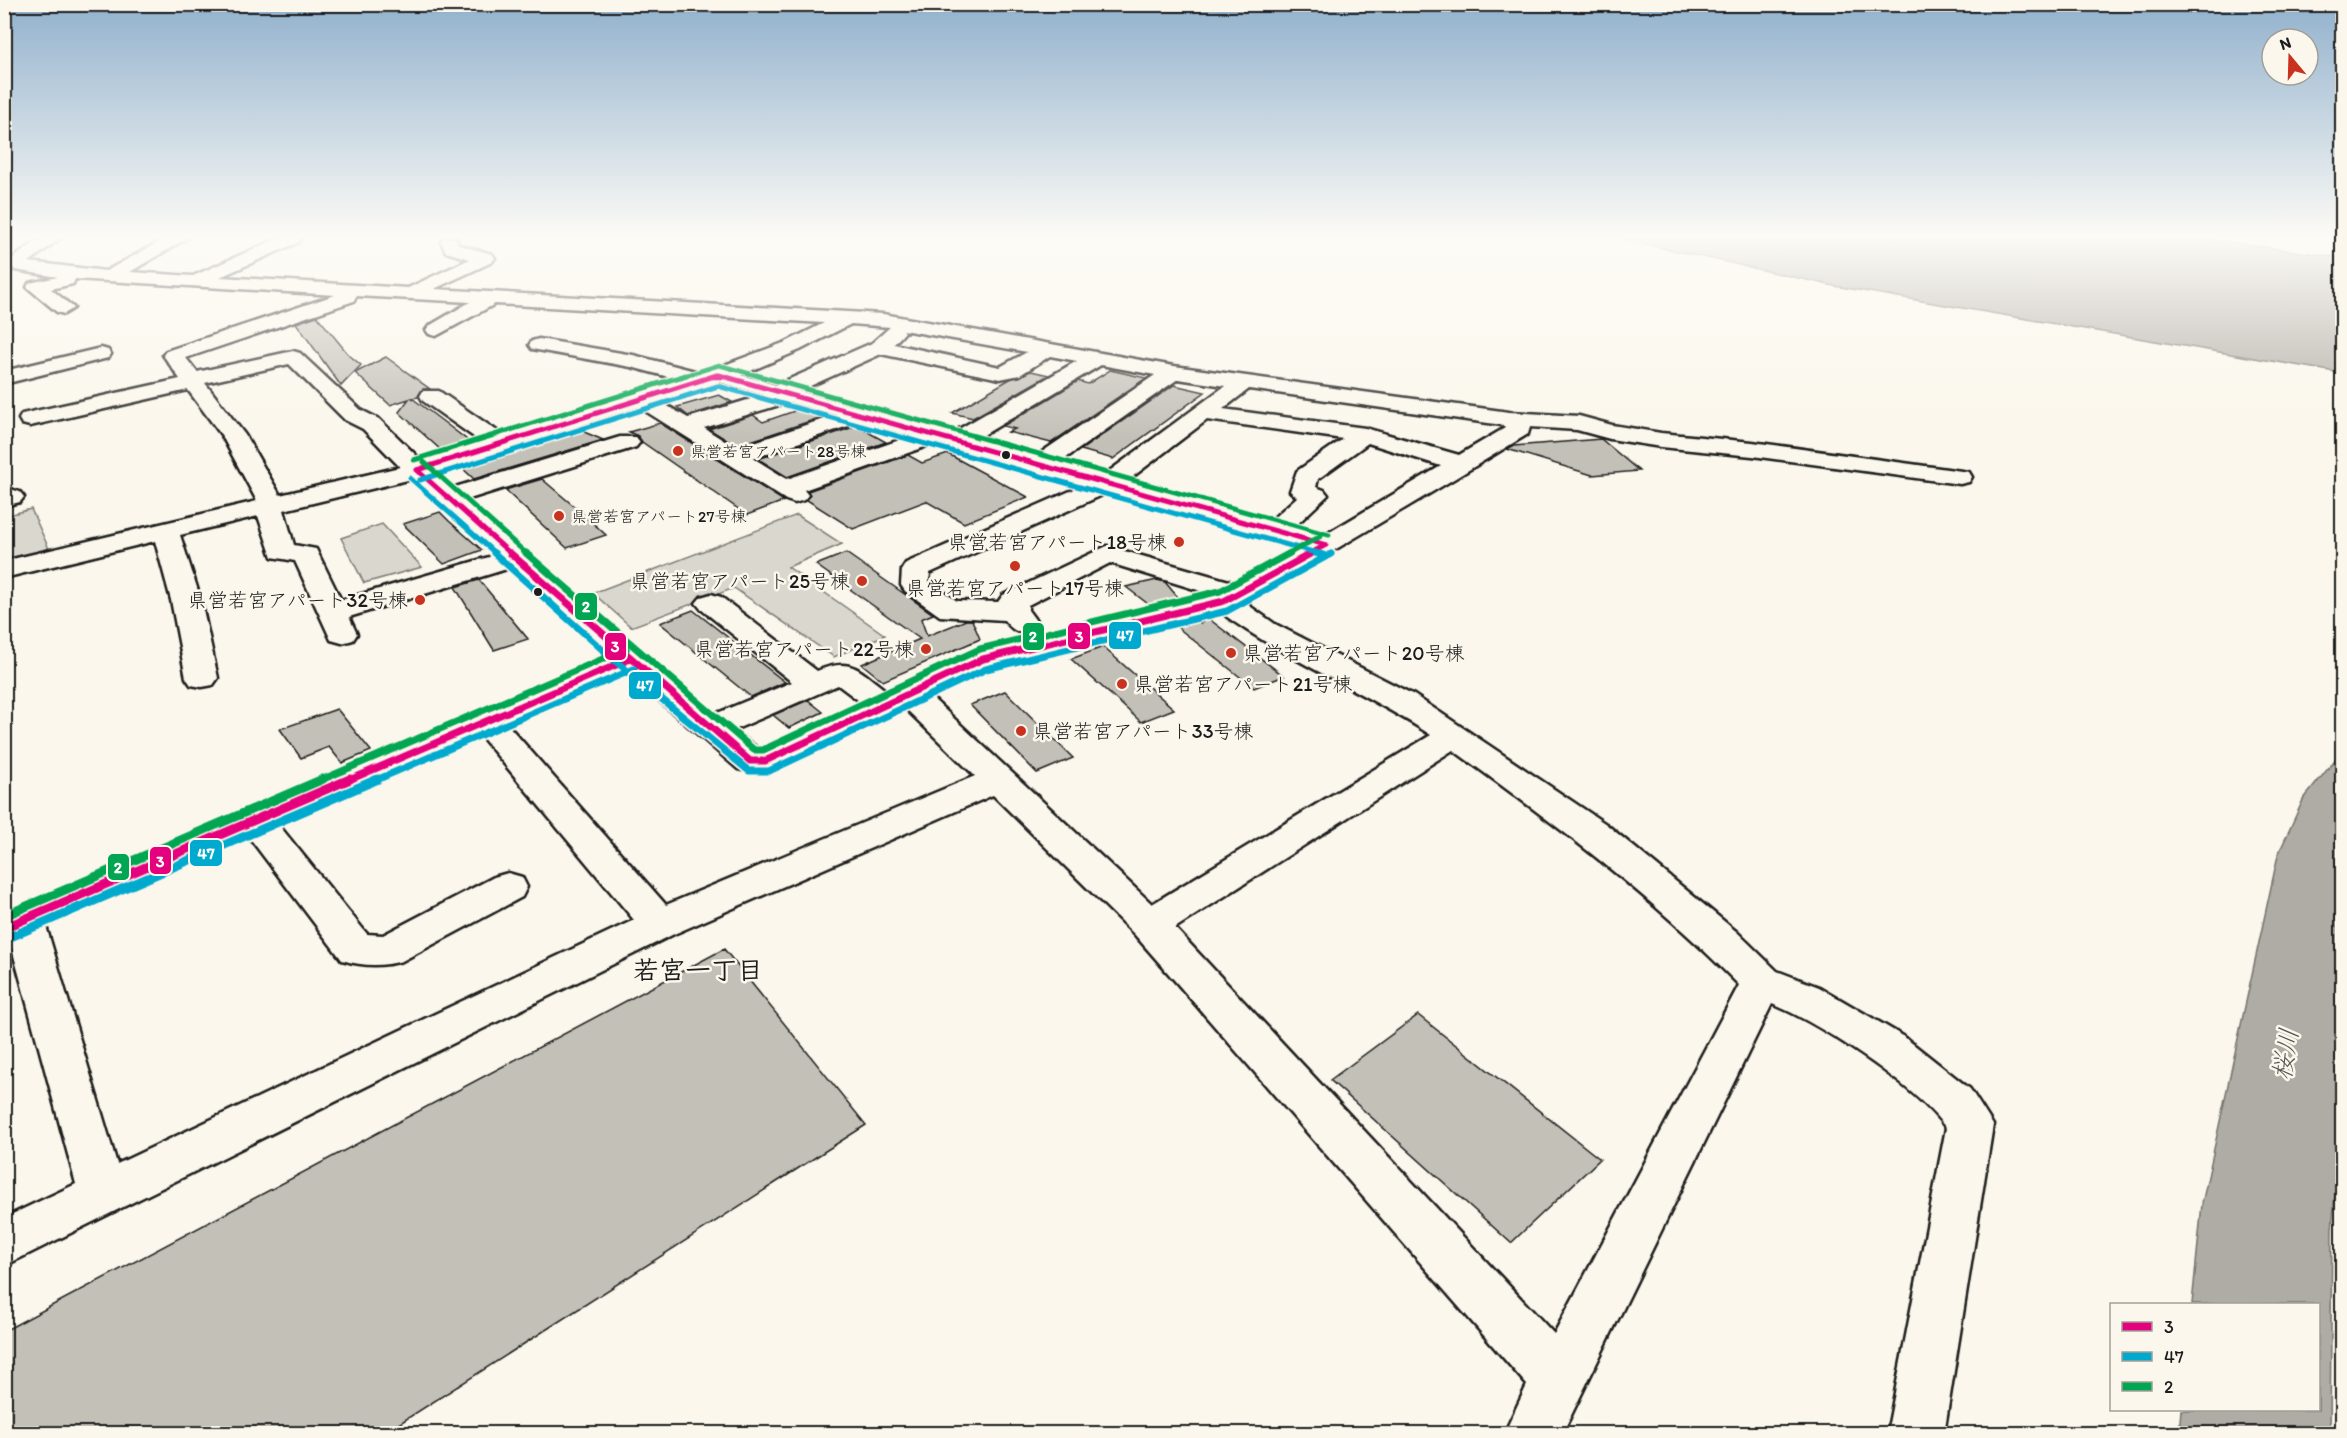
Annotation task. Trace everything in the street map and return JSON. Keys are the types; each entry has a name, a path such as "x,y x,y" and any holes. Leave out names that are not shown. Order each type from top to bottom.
{"main road":[{"path":"59,304 64,308"},
{"path":"324,304 173,355 233,435 274,516 282,551 306,555 338,623 517,557"},
{"path":"436,330 481,304"},
{"path":"586,304 847,318 907,325 1243,383 1509,419 1579,423 1610,432 1661,441 1752,448 1960,477"},
{"path":"434,483 498,443 709,377 793,346 847,318"},
{"path":"684,427 785,393 879,347 886,338 907,325"},
{"path":"539,345 633,361 785,393 1326,545"},
{"path":"879,347 1000,373 1012,370 1045,350"},
{"path":"4,358 13,375 101,354"},
{"path":"30,419 293,357 353,415 370,424 630,659 750,761 765,761 983,659 1232,597 1326,545 1520,429 1509,419"},
{"path":"639,398 790,492 946,438 1096,359"},
{"path":"1041,464 1174,372"},
{"path":"1013,611 950,610 915,585 916,569 1109,483 1243,383"},
{"path":"431,396 498,443"},
{"path":"1203,412 1365,435 1462,464"},
{"path":"733,457 861,414"},
{"path":"1275,530 1315,495 1303,491 1306,476 1365,435"},
{"path":"4,570 165,530 274,516 628,442"},
{"path":"165,530 186,600 202,678"},
{"path":"1042,645 1013,611 1013,601 1107,554 1232,597 1264,630 1403,702 1454,735 1593,833 1723,943 1762,981 1804,999 1887,1049 1954,1103 1970,1125 1915,1434"},
{"path":"711,603 813,683"},
{"path":"97,1178 11,919 255,820 630,659"},
{"path":"711,728 841,672 897,699 999,779 1149,925 1560,1381"},
{"path":"486,721 660,924"},
{"path":"1149,925 1454,735"},
{"path":"4,1243 660,924 999,779"},
{"path":"255,820 356,949 388,950 508,887"},
{"path":"1532,1434 1762,981"}],"shaded area":[{"path":"31,509 50,551 5,563 5,516"},
{"path":"797,515 842,544 788,567 885,635 834,657 734,588 631,627 593,593"},
{"path":"382,524 422,567 364,583 341,538"}],"water":[{"path":"1940,304 2342,304 2342,373"},
{"name":"桜川","path":"2342,751 2342,1116 2332,1229 2330,1433 2179,1433 2181,1411 2320,1411 2320,1303 2192,1303 2202,1204 2278,855 2303,800"}],"building":[{"path":"317,316 349,355 361,365 341,386 296,323"},
{"path":"386,357 430,389 423,389 418,397 412,398 470,442 476,441 443,452 399,412 409,399 390,405 355,373"},
{"path":"1110,370 1146,378 1051,443 1008,432 1015,429 1003,426 1078,381 1088,384"},
{"path":"1031,371 1049,375 973,418 952,413 1010,379"},
{"path":"1174,385 1205,392 1113,459 1081,450"},
{"path":"719,395 732,402 688,416 677,407"},
{"path":"803,408 828,415 736,446 709,429 753,415 763,422"},
{"path":"660,423 784,501 747,515 642,442 638,436 629,432"},
{"path":"857,426 886,442 787,477 758,459"},
{"path":"577,429 603,440 474,479 460,466"},
{"path":"1601,439 1639,471 1592,475 1507,449 1513,446"},
{"path":"948,454 1028,497 964,523 926,501 853,529 807,500 810,495 808,491 908,455 922,463"},
{"name":"県営若宮アパート27号棟","path":"542,479 606,535 567,548 505,490"},
{"path":"440,512 482,550 444,564 403,524"},
{"path":"846,553 933,614 921,619 927,636 966,620 972,620 980,639 883,681 862,664 920,639 816,565"},
{"path":"479,580 528,639 494,650 455,587"},
{"path":"1157,580 1165,582 1181,601 1152,607 1126,587"},
{"path":"693,610 785,682 751,697 660,623"},
{"name":"県営若宮アパート20号棟","path":"1196,619 1200,623 1209,619 1284,676 1254,688 1173,624"},
{"name":"県営若宮アパート21号棟","path":"1103,647 1174,709 1141,722 1071,659"},
{"name":"県営若宮アパート33号棟","path":"1005,691 1073,758 1037,773 970,705"},
{"path":"808,700 823,712 789,728 773,715"},
{"path":"337,709 371,751 342,763 329,747 301,758 280,729"},
{"path":"724,949 866,1125 383,1434 4,1434 4,1331"},
{"path":"1418,1015 1600,1159 1511,1243 1330,1080"}],"transit line":[{"name":"2","path":"414,460 719,365 1329,535"},
{"name":"3","path":"417,470 718,375 1326,545"},
{"name":"47","path":"420,480 718,386 1323,555"},
{"name":"2","path":"424,462 627,643 754,750 763,750 980,649 1220,591 1321,536"},
{"name":"3","path":"417,470 620,651 750,761 765,761 983,659 1224,601 1326,545"},
{"name":"47","path":"410,478 613,659 749,771 769,771 986,669 1227,611 1331,554"},
{"name":"2","path":"4,916 626,649"},
{"name":"3","path":"4,928 630,659"},
{"name":"47","path":"8,938 634,669"}],"place":[{"name":"県営若宮アパート28号棟","path":"678,451"},
{"name":"県営若宮アパート27号棟","path":"559,516"},
{"name":"県営若宮アパート18号棟","path":"1179,542"},
{"name":"県営若宮アパート17号棟","path":"1015,566"},
{"name":"県営若宮アパート25号棟","path":"862,581"},
{"name":"県営若宮アパート32号棟","path":"420,600"},
{"name":"県営若宮アパート22号棟","path":"926,649"},
{"name":"県営若宮アパート20号棟","path":"1231,653"},
{"name":"県営若宮アパート21号棟","path":"1122,684"},
{"name":"県営若宮アパート33号棟","path":"1021,731"}],"district":[{"name":"若宮一丁目","path":"698,970"}]}
